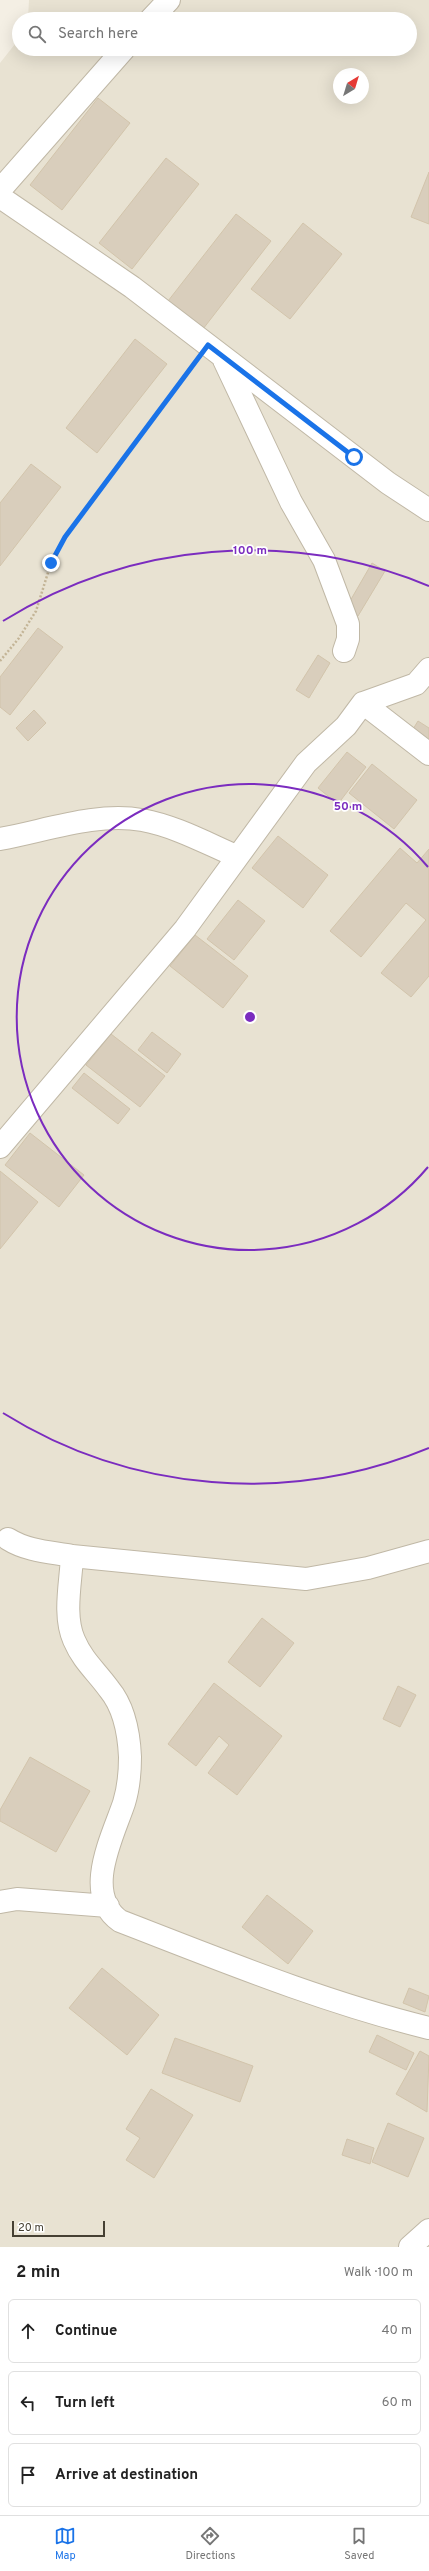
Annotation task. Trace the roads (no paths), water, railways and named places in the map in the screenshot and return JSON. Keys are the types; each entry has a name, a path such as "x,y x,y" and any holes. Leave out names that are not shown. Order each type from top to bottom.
{"street":[{"path":"157,12 168,0"},
{"path":"0,190 118,56"},
{"path":"0,197 132,288 388,483 429,510"},
{"path":"215,350 291,502 324,560 348,624 348,639 344,651"},
{"path":"0,1147 185,929 236,856 306,763 346,726 363,703 416,684 429,669"},
{"path":"363,703 429,754"},
{"path":"0,839 107,819 142,820 177,831 236,856"},
{"path":"8,1539 24,1547 72,1556 173,1567 272,1574 306,1579 368,1568 429,1551"},
{"path":"72,1556 68,1613 73,1639 86,1664 110,1690 127,1726 130,1759 124,1801 108,1845 101,1883 112,1915 120,1921 249,1971 396,2020 429,2028"},
{"path":"0,1902 17,1899 108,1906"},
{"path":"410,2247 429,2230"}]}
